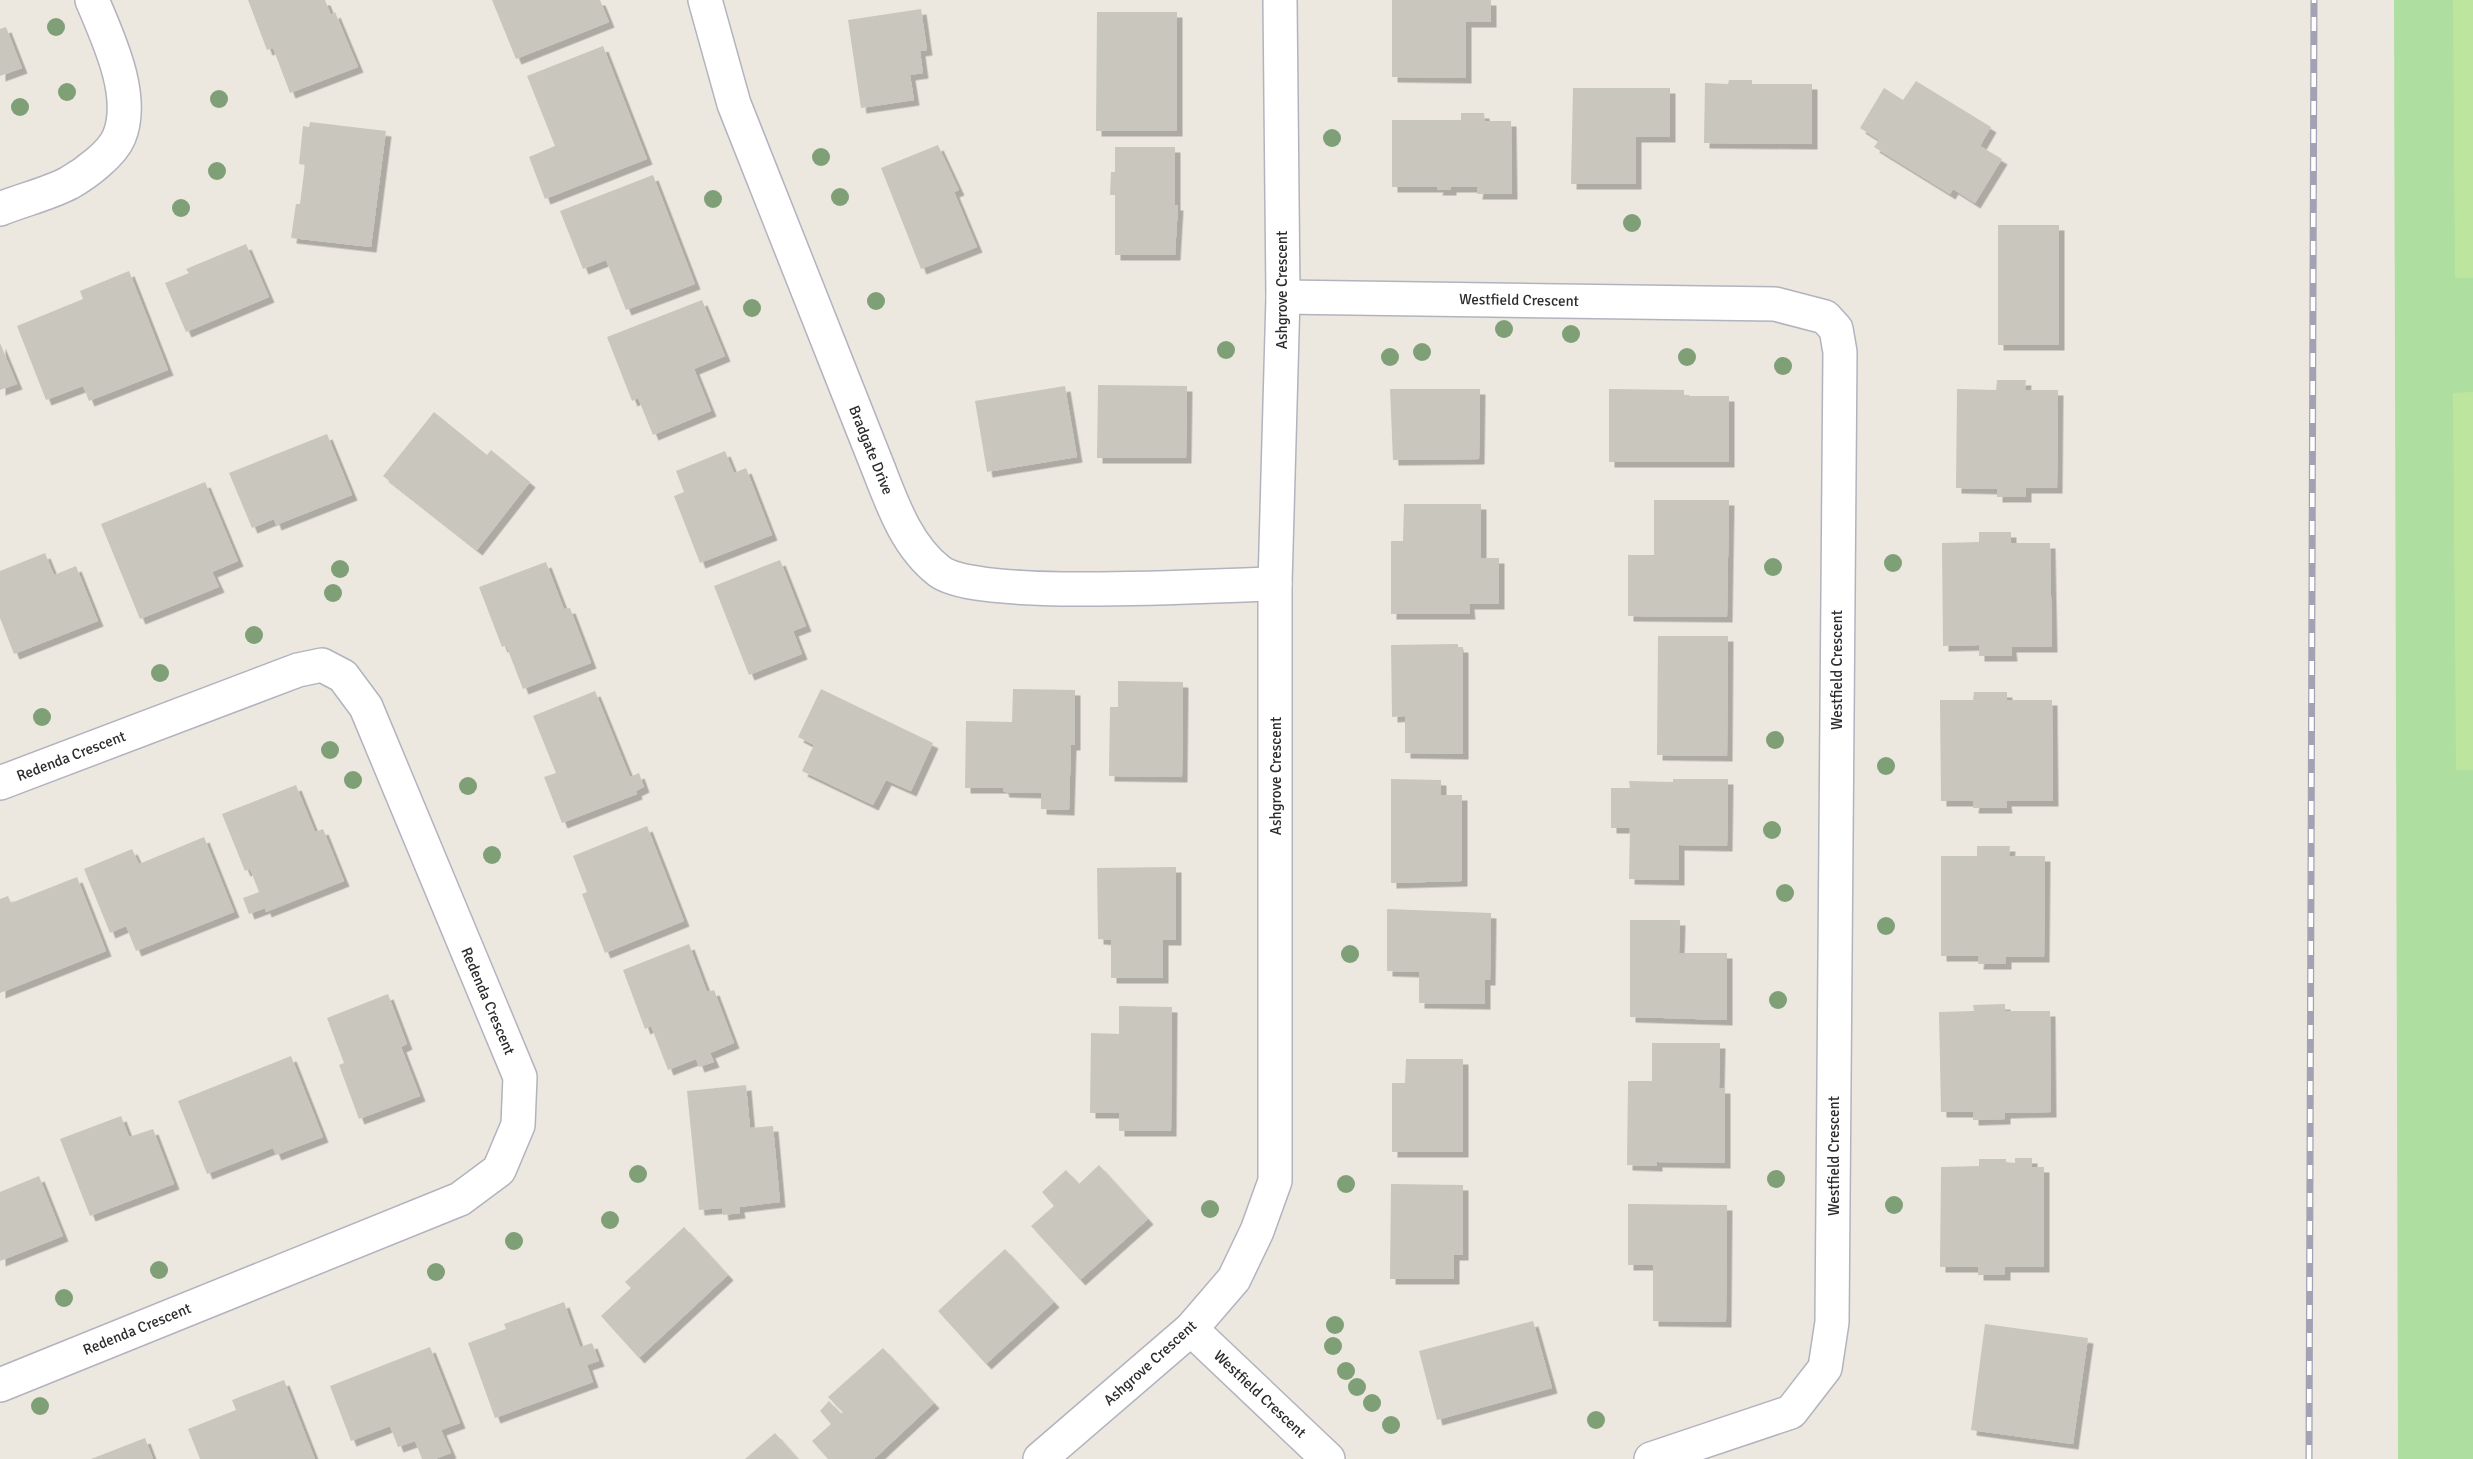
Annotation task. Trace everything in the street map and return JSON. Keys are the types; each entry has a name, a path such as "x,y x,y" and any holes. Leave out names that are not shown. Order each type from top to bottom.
{"street":[{"path":"0,208 68,183 94,167 119,138 125,112 115,56 92,0"},
{"name":"Bradgate Drive","path":"705,0 734,104 865,437 901,525 927,560 941,572 965,582 1026,588 1275,584"},
{"name":"Ashgrove Crescent","path":"1040,1459 1191,1329 1234,1279 1257,1231 1275,1182 1275,584 1283,297 1280,0"},
{"name":"Westfield Crescent","path":"1283,297 1775,304 1825,317 1836,328 1840,352 1833,1310 1825,1368 1791,1412 1651,1459"},
{"name":"Redenda Crescent","path":"0,783 298,670 322,665 343,676 366,707 520,1077 518,1125 499,1170 460,1199 0,1385"},
{"name":"Westfield Crescent","path":"1191,1329 1328,1459"}],"green space":[{"path":"2394,0 2473,0 2473,1459 2398,1459"},
{"path":"2453,0 2473,0 2473,278 2455,278"},
{"path":"2473,392 2473,770 2456,770 2453,393"}],"building":[{"path":"248,0 325,0 331,15 335,12 358,67 290,93 273,48 267,50"},
{"path":"492,0 600,0 609,22 516,59"},
{"path":"1392,0 1491,0 1491,22 1466,22 1466,78 1392,77"},
{"path":"921,9 927,50 920,51 923,73 910,75 914,100 861,108 848,20"},
{"path":"1097,12 1177,12 1177,131 1096,131"},
{"path":"6,27 22,68 0,76 0,29"},
{"path":"603,46 647,159 545,199 529,157 555,146 527,76"},
{"path":"1729,80 1752,80 1752,84 1812,84 1812,144 1704,143 1705,83 1728,84"},
{"path":"1916,81 1991,127 1980,146 2002,159 1975,203 1953,189 1950,194 1874,147 1879,140 1860,128 1884,88 1903,100"},
{"path":"1573,88 1670,88 1670,137 1636,137 1636,184 1571,184"},
{"path":"1461,113 1484,113 1485,121 1511,121 1512,194 1477,194 1478,187 1451,187 1451,190 1437,190 1438,187 1392,187 1392,120 1461,120"},
{"path":"310,122 386,131 371,247 291,238 296,204 300,204 305,165 299,164 303,126 309,127"},
{"path":"938,145 959,190 954,192 977,247 921,269 881,168"},
{"path":"1115,147 1175,147 1175,205 1178,205 1175,255 1115,255 1115,195 1110,195 1111,172 1115,172"},
{"path":"653,175 695,284 626,310 606,260 583,269 560,211"},
{"path":"1998,225 2059,225 2059,345 1998,345"},
{"path":"246,244 269,297 186,332 165,283 189,273 186,269"},
{"path":"129,271 168,370 89,401 83,386 46,400 17,326 83,299 80,291"},
{"path":"702,300 725,356 694,369 711,411 653,435 638,398 632,401 607,337"},
{"path":"0,343 17,384 0,390"},
{"path":"1997,380 2026,380 2025,390 2058,390 2057,488 2026,488 2026,497 1997,497 1997,489 1956,488 1957,389 1996,390"},
{"path":"1098,385 1187,386 1186,458 1097,458"},
{"path":"1065,386 1077,457 987,472 975,401"},
{"path":"1390,389 1480,389 1479,459 1393,460"},
{"path":"1609,389 1684,390 1684,396 1729,396 1729,462 1609,462"},
{"path":"434,412 487,455 491,450 530,482 477,550 383,476"},
{"path":"327,434 352,495 276,525 274,519 252,528 229,473"},
{"path":"725,451 734,473 746,468 772,535 700,563 674,496 684,492 676,471"},
{"path":"205,482 238,561 212,572 219,587 140,619 101,524"},
{"path":"1654,500 1729,500 1727,617 1628,616 1628,555 1654,555"},
{"path":"1404,504 1481,504 1481,558 1499,558 1499,604 1469,604 1470,614 1391,614 1391,541 1403,541"},
{"path":"1979,532 2011,532 2011,543 2050,543 2052,647 2011,647 2012,656 1979,656 1979,645 1943,646 1942,543 1979,542"},
{"path":"45,553 54,575 76,566 98,621 14,654 0,618 0,571"},
{"path":"780,560 806,626 793,631 802,654 749,675 714,586"},
{"path":"546,562 564,609 570,608 591,663 523,689 506,645 502,647 479,587"},
{"path":"1658,636 1728,636 1727,756 1657,755"},
{"path":"1458,644 1458,647 1463,647 1463,754 1405,753 1405,716 1392,717 1391,645"},
{"path":"1118,681 1183,682 1182,777 1109,776 1110,707 1118,707"},
{"path":"821,689 933,743 911,791 886,780 873,805 802,771 814,745 798,737"},
{"path":"1013,689 1075,690 1075,745 1071,745 1069,810 1041,809 1041,793 1004,792 1003,788 965,788 966,721 1012,722"},
{"path":"595,691 630,777 639,773 644,787 636,791 637,794 562,823 544,777 556,773 533,716"},
{"path":"1974,692 2007,692 2007,700 2052,700 2053,801 2006,801 2007,808 1973,808 1974,801 1941,801 1940,700 1973,700"},
{"path":"1391,779 1441,780 1441,795 1462,795 1462,881 1391,883"},
{"path":"1673,779 1728,779 1727,846 1679,845 1679,880 1629,879 1630,828 1611,828 1611,788 1630,788 1629,781 1673,782"},
{"path":"296,785 315,832 323,829 344,881 266,912 265,908 249,914 243,898 259,892 250,869 245,871 222,814"},
{"path":"647,826 684,921 605,953 582,894 587,892 573,856"},
{"path":"204,837 234,912 136,951 126,926 110,933 84,869 132,849 139,864"},
{"path":"1977,846 2010,846 2009,856 2045,856 2044,957 2006,957 2006,964 1978,964 1979,956 1941,956 1941,856 1977,856"},
{"path":"1176,867 1176,940 1163,940 1163,978 1111,978 1111,940 1098,939 1097,868"},
{"path":"77,877 106,951 0,993 0,899 8,896 11,903"},
{"path":"1387,909 1491,913 1490,980 1485,980 1485,1004 1419,1003 1419,972 1387,971"},
{"path":"1630,920 1680,920 1679,953 1727,953 1727,1020 1630,1017"},
{"path":"689,944 707,992 714,990 734,1043 710,1053 714,1062 699,1067 696,1059 668,1070 651,1026 645,1029 623,970"},
{"path":"388,994 407,1044 401,1047 420,1096 359,1119 339,1065 344,1063 327,1018"},
{"path":"2005,1004 2005,1011 2050,1011 2051,1112 2005,1113 2005,1119 1973,1120 1973,1112 1941,1112 1939,1012 1974,1011 1973,1005"},
{"path":"1119,1006 1172,1007 1171,1131 1119,1131 1119,1113 1090,1113 1091,1033 1119,1034"},
{"path":"1652,1043 1720,1043 1719,1088 1725,1088 1725,1163 1657,1162 1657,1166 1627,1165 1628,1081 1652,1081"},
{"path":"291,1056 323,1137 276,1155 273,1148 207,1174 178,1101"},
{"path":"1406,1059 1463,1059 1463,1152 1392,1152 1392,1083 1405,1083"},
{"path":"746,1085 750,1128 773,1126 780,1202 739,1207 740,1213 723,1215 722,1208 699,1210 687,1091"},
{"path":"121,1116 129,1137 153,1129 174,1184 90,1216 60,1139"},
{"path":"2015,1158 2032,1158 2032,1167 2044,1167 2044,1267 2005,1267 2005,1275 1978,1275 1978,1267 1940,1267 1941,1167 1979,1166 1979,1159 2006,1159 2006,1162 2015,1163"},
{"path":"1099,1165 1148,1219 1080,1280 1031,1226 1054,1206 1042,1192 1066,1170 1079,1184"},
{"path":"39,1176 63,1236 0,1261 0,1192"},
{"path":"1391,1184 1463,1185 1463,1255 1454,1255 1454,1279 1390,1279"},
{"path":"1628,1204 1727,1205 1726,1322 1653,1321 1653,1265 1628,1265"},
{"path":"684,1227 728,1275 639,1358 601,1316 631,1288 625,1282"},
{"path":"1005,1249 1054,1302 986,1364 938,1311"},
{"path":"564,1302 580,1347 592,1343 599,1361 587,1365 593,1382 495,1418 468,1343 506,1329 504,1324"},
{"path":"1533,1321 1552,1388 1437,1420 1419,1351"},
{"path":"1985,1324 2088,1338 2073,1444 1971,1430"},
{"path":"430,1347 460,1423 441,1430 451,1453 435,1459 422,1459 415,1441 398,1447 390,1426 351,1441 330,1386"},
{"path":"883,1348 934,1403 874,1459 828,1459 812,1441 831,1424 820,1411 829,1401 841,1414 843,1412 828,1397"},
{"path":"284,1380 315,1459 200,1459 188,1429 236,1410 232,1400"},
{"path":"775,1433 798,1459 745,1459"},
{"path":"145,1438 153,1459 91,1459"}],"railway":[{"path":"2309,1459 2314,0"}]}
